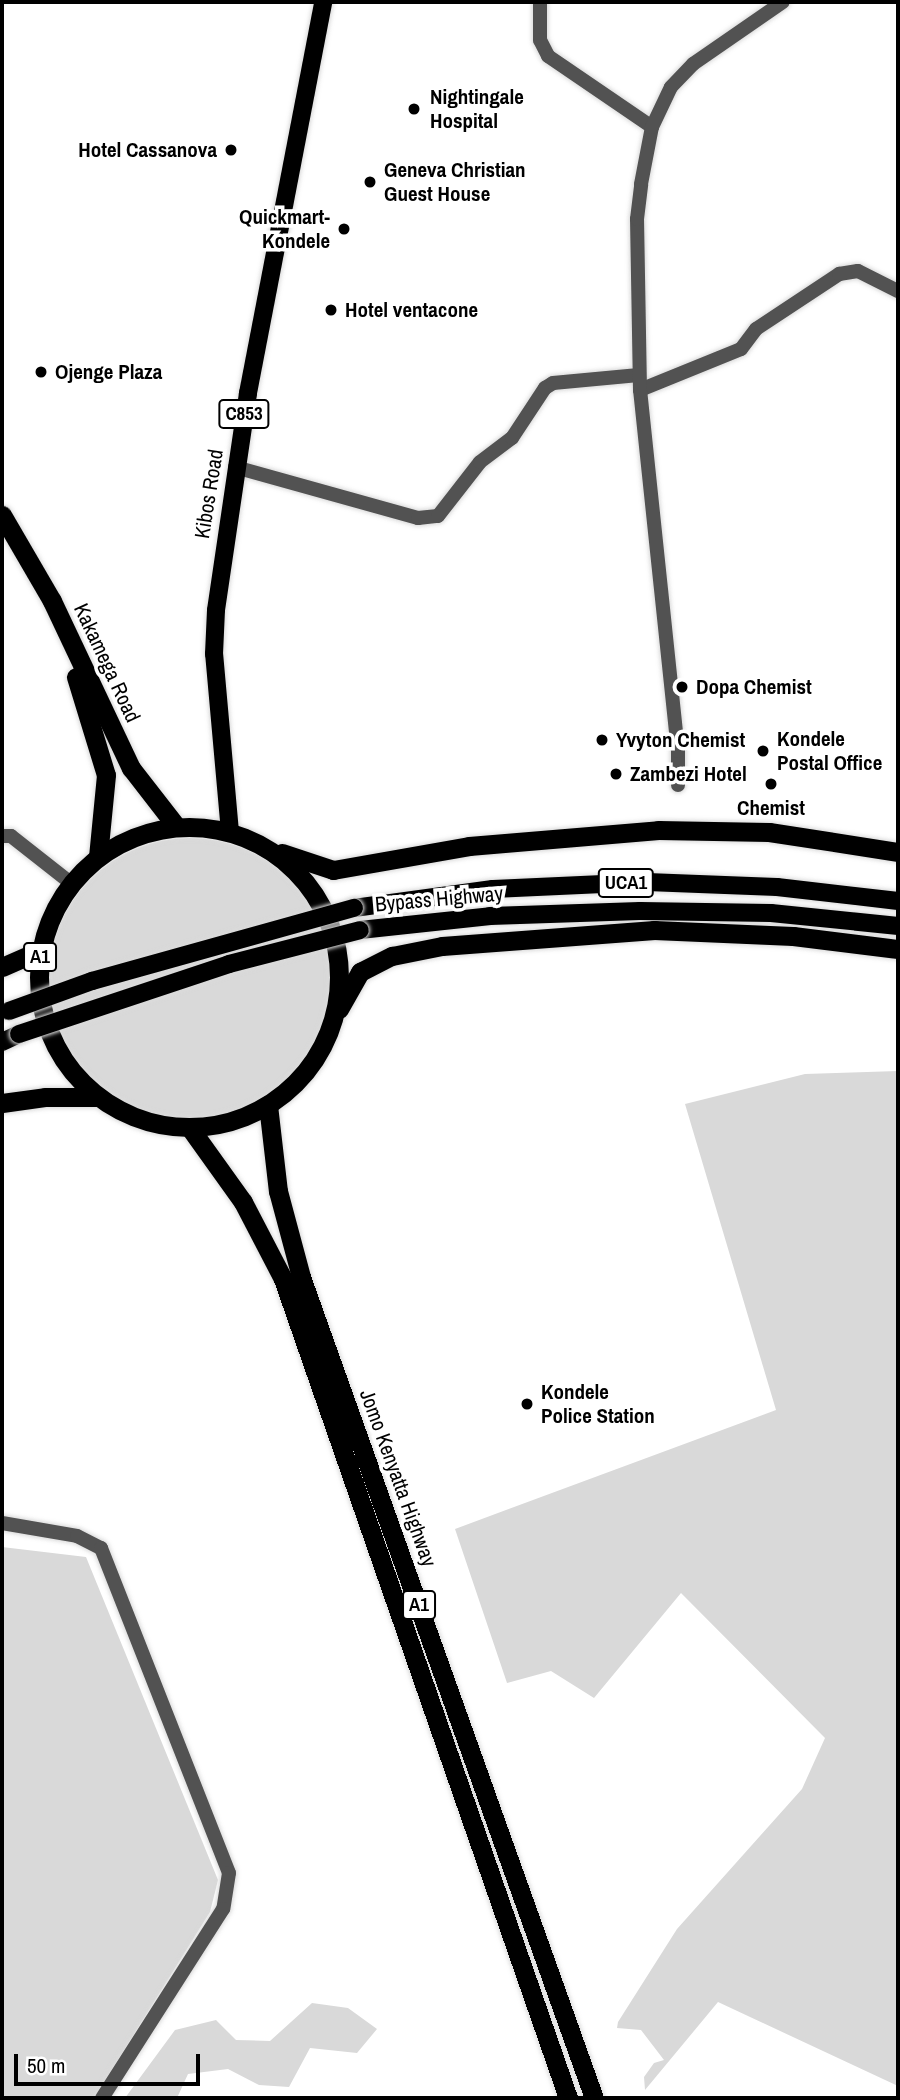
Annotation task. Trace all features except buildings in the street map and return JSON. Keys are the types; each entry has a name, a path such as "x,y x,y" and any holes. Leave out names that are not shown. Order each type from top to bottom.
{"highway":[{"name":"Kakamega Road","path":"2,515 52,601 131,768 176,826"},
{"name":"Kakamega Road","path":"2,540 45,610 72,665 87,711 106,775 98,857"},
{"name":"A1","path":"176,826 230,832 271,850 316,897 331,926 338,958 339,991 332,1023 317,1055 295,1083 268,1105 230,1121 190,1128 157,1125 96,1097 55,1047 38,983 41,950 52,915 71,883 98,857 135,836 176,826"},
{"path":"271,850 333,870 468,846 658,830 769,832 898,852"},
{"path":"332,1023 360,972 392,956 442,946 654,930 793,936 898,949"},
{"path":"2,967 41,950"},
{"path":"2,1103 45,1097 96,1097"},
{"name":"Jomo Kenyatta Highway","path":"268,1105 278,1191 301,1277 594,2098"},
{"name":"Jomo Kenyatta Highway","path":"190,1128 243,1202 283,1279 568,2098"}],"main road":[{"name":"Kibos Road","path":"230,832 215,654 216,610 235,467 323,2"},
{"name":"Bypass Highway","path":"2,1016 92,981 354,908 425,897 647,882 777,887 898,901"},
{"name":"Bypass Highway","path":"2,1042 108,1001 382,924 640,911 771,914 898,926"}],"street":[{"path":"540,2 540,40 548,57 652,127"},
{"path":"678,785 678,751 639,390 637,219 652,127 671,87 693,64 783,2"},
{"path":"639,390 741,349 756,329 839,274 858,271 898,291"},
{"path":"235,467 418,518 438,516 480,462 512,438 545,388 552,383 639,375"},
{"path":"2,836 11,836 71,883"},
{"path":"2,1523 77,1536 101,1548 229,1873 223,1909 102,2098"}],"shaded area":[{"path":"190,838 217,841 244,849 268,862 290,879 307,901 320,925 328,952 331,979 328,1006 320,1033 307,1057 290,1079 268,1096 244,1109 217,1117 190,1120 163,1117 136,1109 112,1096 90,1079 73,1057 60,1033 52,1006 49,979 52,952 60,925 73,901 90,879 112,862 136,849 163,841"},
{"path":"898,1071 898,2086 718,2002 645,2090 644,2077 654,2063 664,2060 641,2030 617,2028 618,2022 677,1929 802,1789 825,1738 681,1593 594,1698 551,1671 507,1683 455,1529 776,1410 685,1104 805,1074"},
{"path":"2,1547 86,1557 218,1880 210,1912 94,2098 2,2098"},
{"path":"312,2003 348,2008 377,2029 357,2053 310,2048 289,2087 259,2085 228,2069 188,2074 177,2098 125,2098 175,2030 216,2020 236,2040 270,2041"}],"place":[{"name":"Nightingale Hospital","path":"414,109"},
{"name":"Hotel Cassanova","path":"231,150"},
{"name":"Geneva Christian Guest House","path":"370,182"},
{"name":"Quickmart- Kondele","path":"344,229"},
{"name":"Hotel ventacone","path":"331,310"},
{"name":"Ojenge Plaza","path":"41,372"},
{"name":"Dopa Chemist","path":"682,687"},
{"name":"Yvyton Chemist","path":"602,740"},
{"name":"Kondele Postal Office","path":"763,751"},
{"name":"Zambezi Hotel","path":"616,774"},
{"name":"Chemist","path":"771,784"},
{"name":"Kondele Police Station","path":"527,1404"}]}
